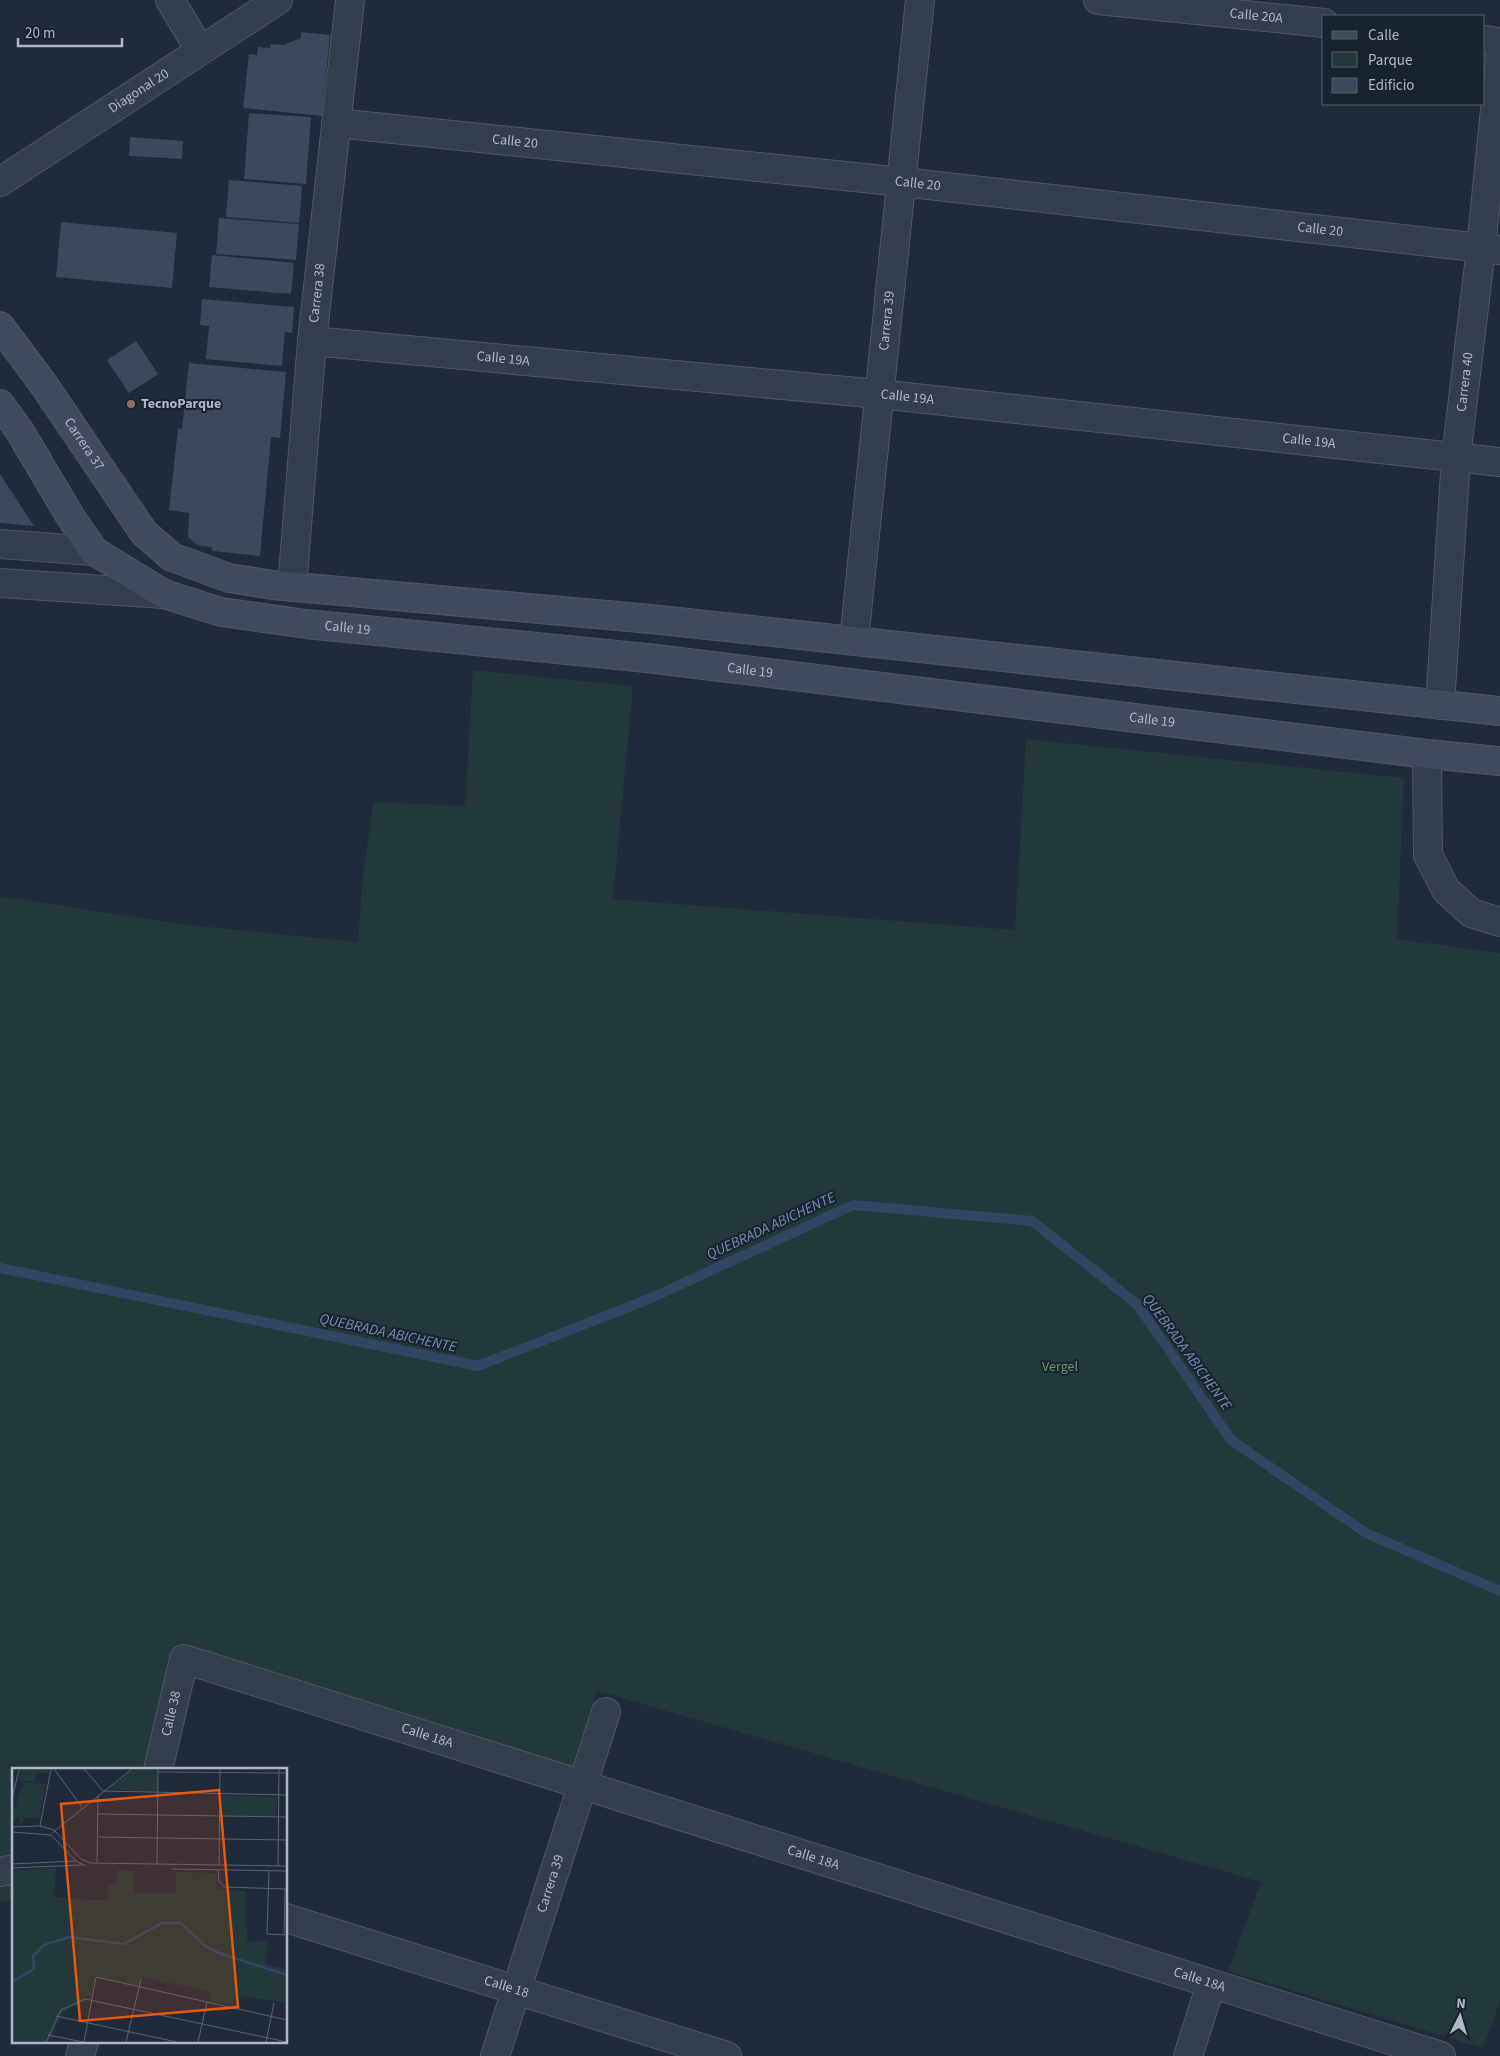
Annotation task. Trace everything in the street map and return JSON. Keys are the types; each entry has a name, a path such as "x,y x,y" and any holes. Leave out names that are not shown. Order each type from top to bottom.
{"main road":[{"name":"Carrera 37","path":"0,326 44,385 144,533 172,557 229,578 292,587"},
{"path":"0,404 19,430 70,516 94,551 164,594"},
{"path":"292,587 651,619 1500,711"},
{"name":"Calle 19","path":"164,594 221,612 306,624 647,658 1427,754 1500,761"}],"street":[{"path":"170,0 200,50"},
{"name":"Diagonal 20","path":"0,182 278,0"},
{"name":"Carrera 38","path":"292,587 312,341 350,0"},
{"name":"Carrera 39","path":"854,641 920,0"},
{"name":"Calle 20A","path":"1098,0 1322,23"},
{"path":"1485,40 1500,42"},
{"name":"Carrera 40","path":"1440,705 1456,458 1491,249 1500,60"},
{"name":"Calle 20","path":"336,123 902,182 1491,249"},
{"name":"Calle 19A","path":"312,341 879,394 1500,462"},
{"path":"0,544 94,551"},
{"name":"Calle 19","path":"0,583 164,594"},
{"path":"1427,754 1428,855 1446,890 1471,913 1498,922"},
{"name":"Calle 38","path":"158,1768 184,1659"},
{"name":"Calle 18A","path":"184,1659 1441,2056"},
{"name":"Carrera 39","path":"495,2056 606,1712"},
{"name":"Calle 18","path":"288,1919 727,2056"},
{"path":"1188,2056 1211,1984"}],"green space":[{"name":"Vergel","path":"473,670 633,686 613,899 1015,930 1026,739 1404,778 1397,939 1500,953 1500,2002 1483,2048 1228,1971 1261,1882 597,1691 573,1772 182,1650 146,1768 12,1768 12,1900 0,1903 0,896 180,924 358,942 362,885 373,802 465,806"}],"building":[{"path":"301,32 330,35 322,116 243,108 249,54 257,55 258,47 270,48 271,44 283,45 301,38"},
{"path":"249,113 311,117 306,184 244,179"},
{"path":"130,137 183,141 182,159 129,156"},
{"path":"229,180 302,186 299,223 226,217"},
{"path":"219,218 299,224 296,260 216,254"},
{"path":"61,222 177,233 172,288 56,277"},
{"path":"212,255 294,263 291,294 209,287"},
{"path":"202,299 294,307 292,333 285,332 282,366 206,359 209,326 200,325"},
{"path":"136,341 158,374 129,393 107,360"},
{"path":"189,363 286,372 280,438 271,437 260,556 212,551 212,547 197,545 188,537 189,513 169,510 178,428 182,429"},
{"path":"0,474 34,526 0,523"}],"waterway":[{"name":"QUEBRADA ABICHENTE","path":"0,1268 478,1366 649,1299 853,1205 1032,1221 1137,1304 1231,1440 1366,1533 1500,1591"}],"place":[{"name":"TecnoParque","path":"131,404"}]}
